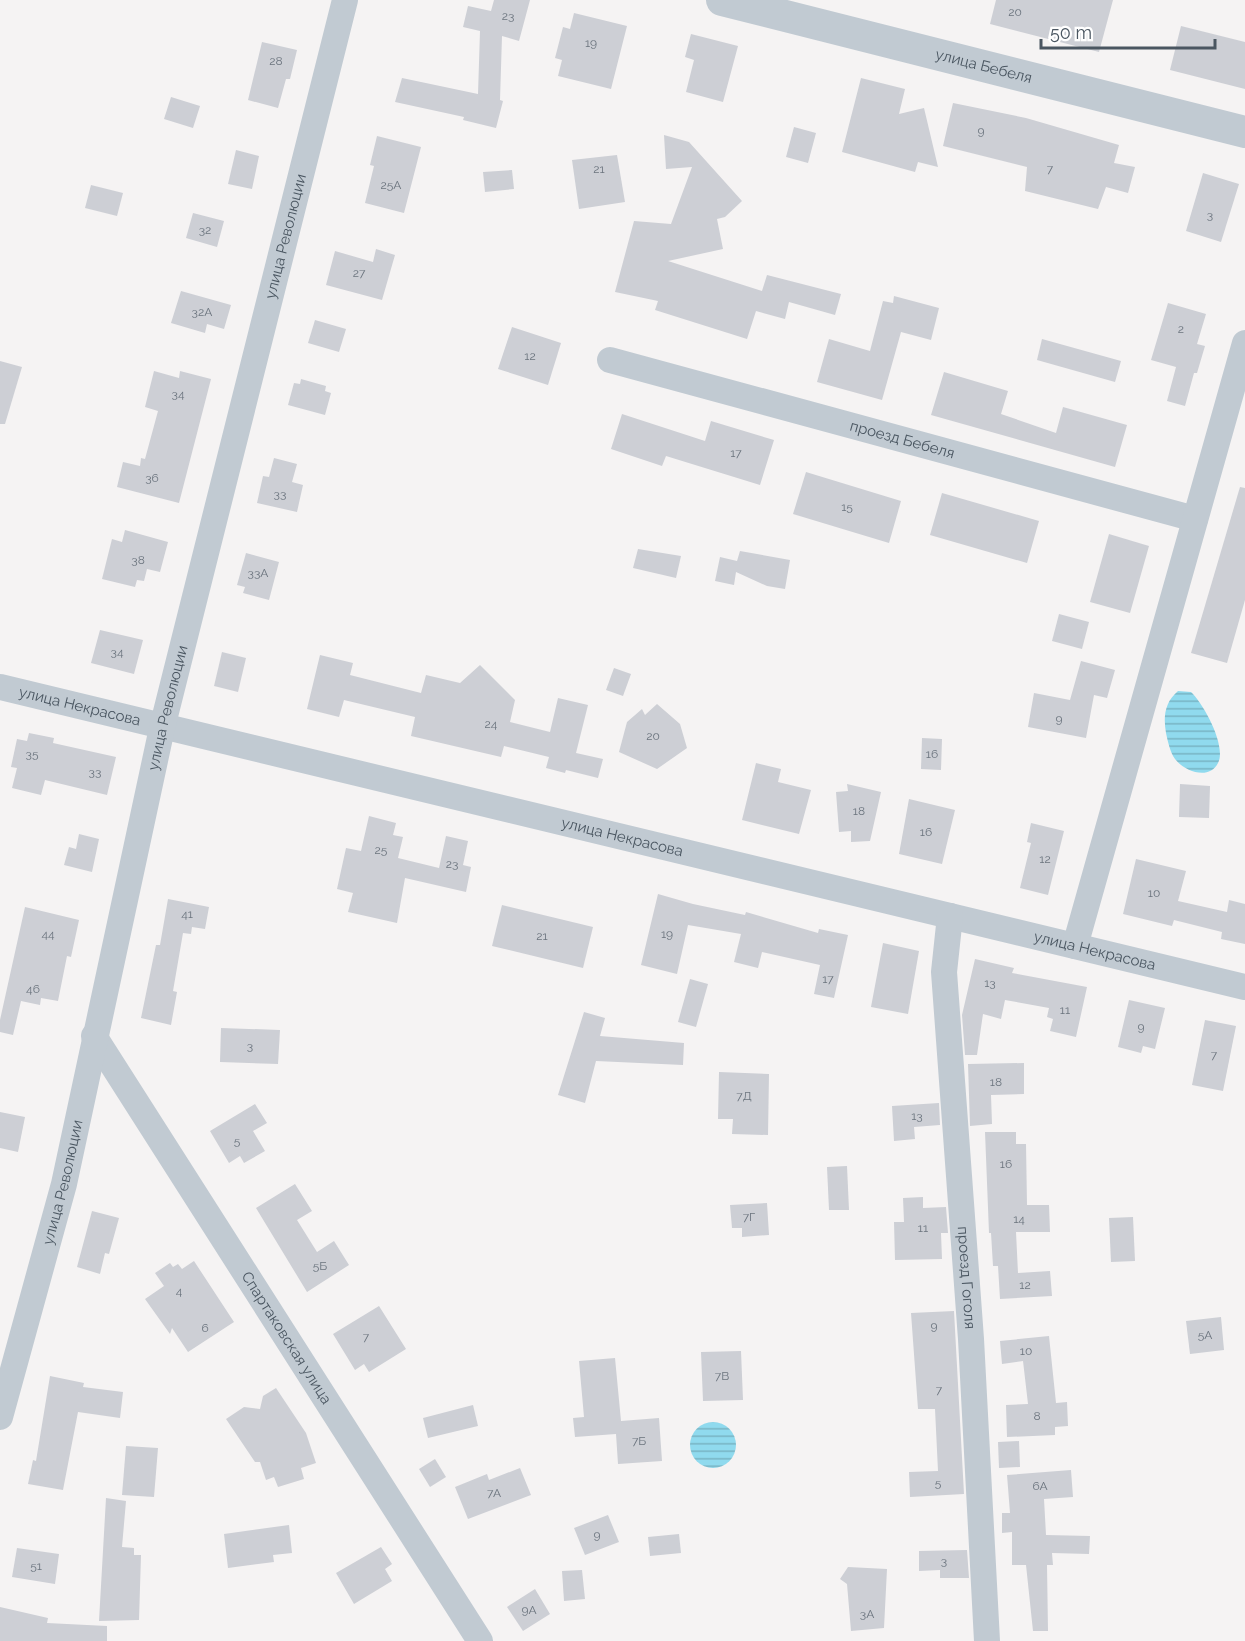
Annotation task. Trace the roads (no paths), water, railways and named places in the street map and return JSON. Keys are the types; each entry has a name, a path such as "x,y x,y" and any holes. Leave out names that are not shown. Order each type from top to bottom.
{"street":[{"name":"улица Революции","path":"0,1417 64,1184 162,728 345,0"},
{"name":"улица Бебеля","path":"722,0 1245,132"},
{"path":"1075,946 1245,343"},
{"name":"проезд Бебеля","path":"610,360 1195,519"},
{"name":"улица Некрасова","path":"0,687 162,728 1245,987"},
{"name":"проезд Гоголя","path":"950,916 944,972 971,1339 987,1641"},
{"name":"Спартаковская улица","path":"94,1036 480,1641"}],"water":[{"path":"1178,691 1191,692 1207,715 1217,736 1220,756 1218,763 1209,772 1196,772 1184,767 1175,759 1170,750 1165,715 1170,700"},
{"path":"713,1422 729,1429 736,1445 729,1461 713,1468 697,1461 690,1445 697,1429"}]}
